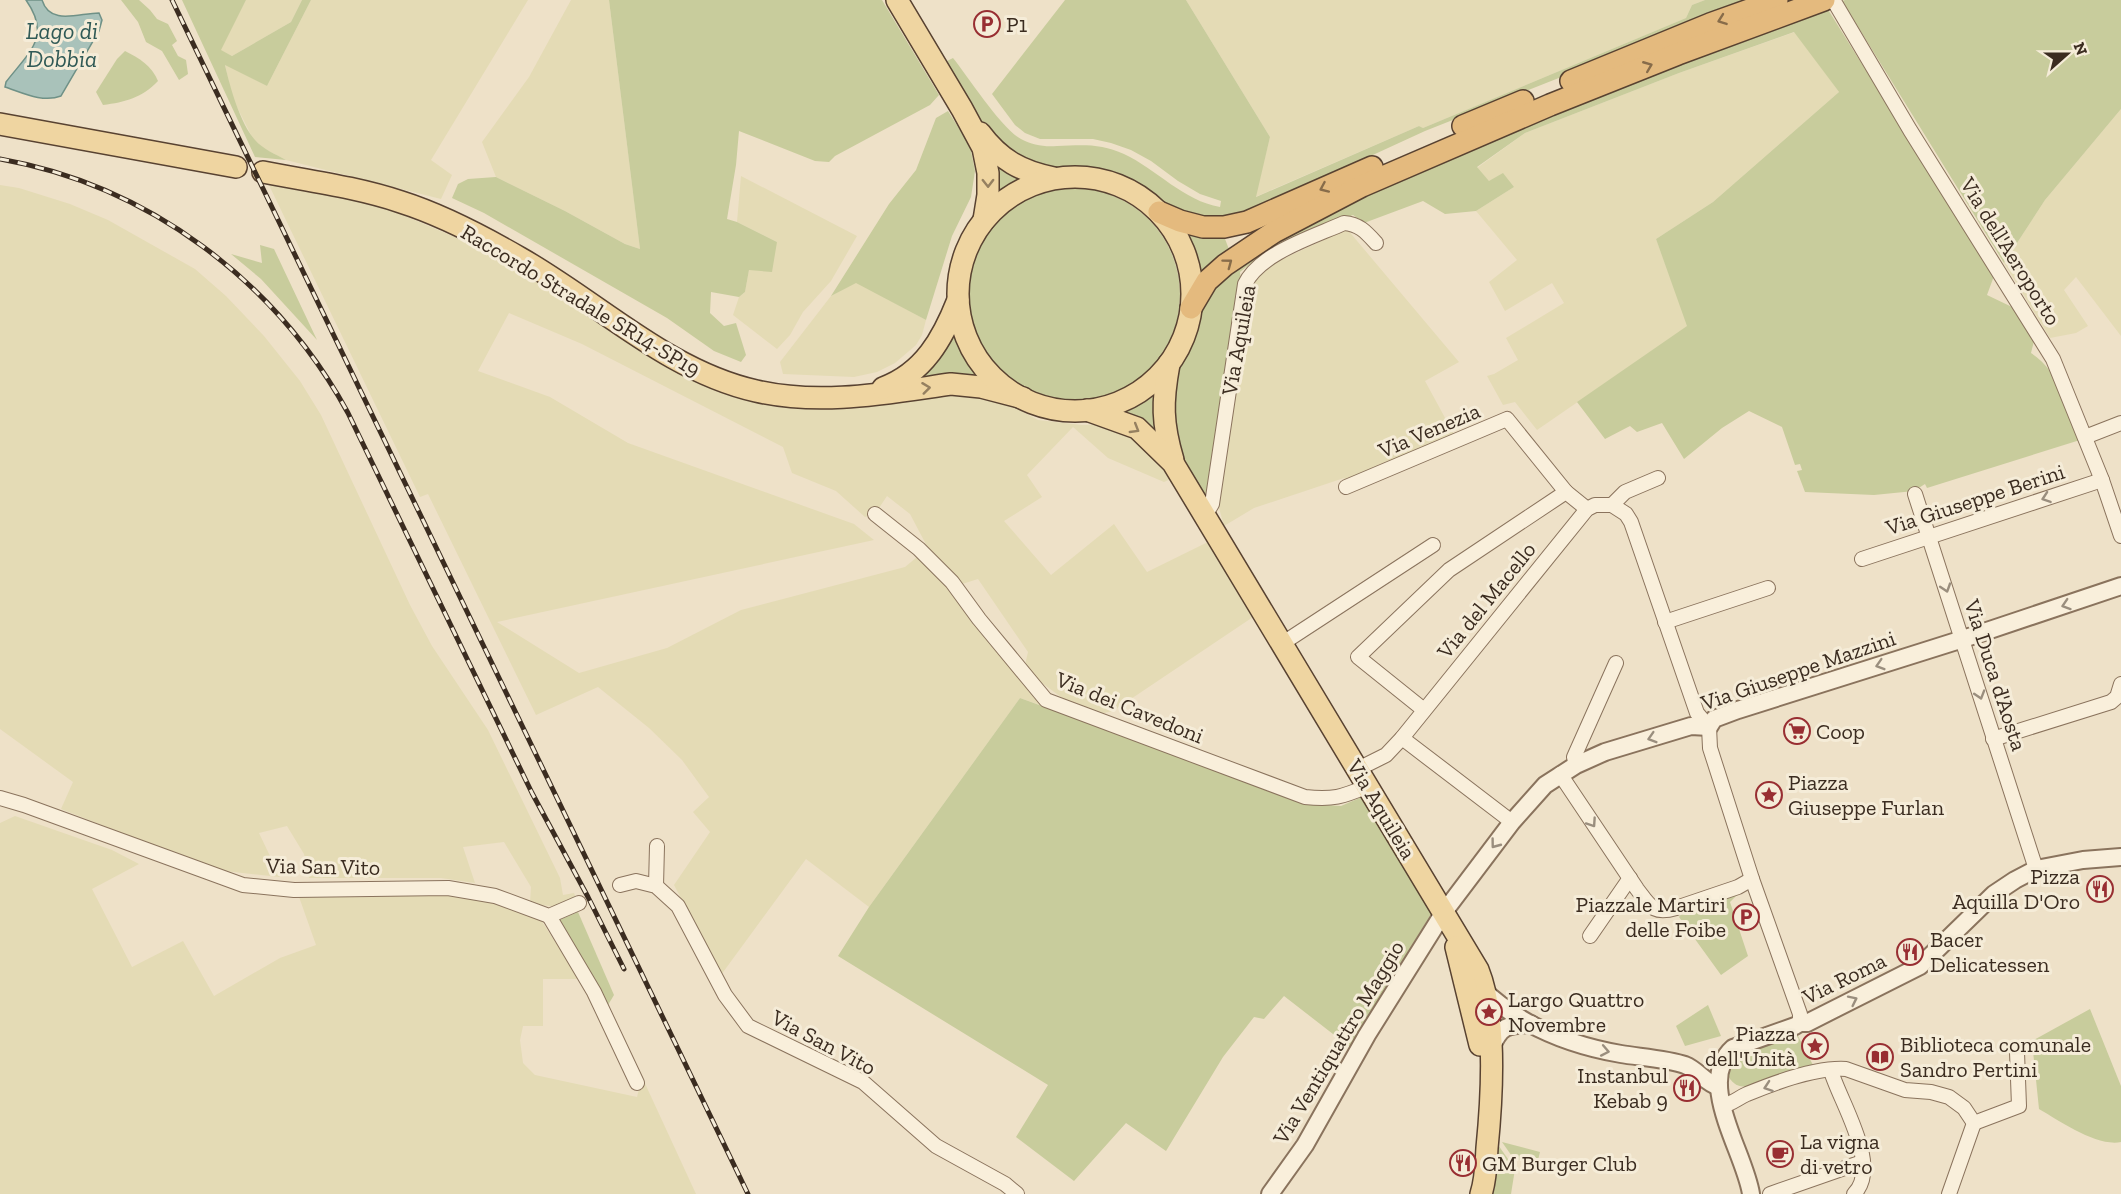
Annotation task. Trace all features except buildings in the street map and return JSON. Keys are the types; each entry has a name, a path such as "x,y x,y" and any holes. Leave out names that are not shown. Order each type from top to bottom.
{"highway":[{"path":"1160,212 1180,221 1203,226 1224,227 1247,222 1493,113 1710,24 1777,0"},
{"path":"1191,308 1207,281 1225,265 1274,232 1362,186 1550,105 1678,54 1829,1"}],"main road":[{"path":"897,0 983,148 988,173 988,195 984,220"},
{"path":"962,109 987,142 1014,166 1034,174 1056,178"},
{"path":"0,124 236,167"},
{"name":"Raccordo Stradale SR14-SP19","path":"263,172 367,192 402,202 465,228 522,259 663,352 700,372 755,391 800,398 825,399 951,384 966,385 1023,398"},
{"path":"1077,176 1100,179 1122,186 1160,212 1174,230 1184,250 1190,272 1192,297 1189,320 1181,345 1169,364 1154,381 1135,395 1116,404 1087,410 1067,411 1042,406 1023,398 1002,384 985,368 966,336 958,300 959,283 964,258 975,233 999,204 1022,189 1056,178 1077,176"},
{"name":"Raccordo Stradale SR14-SP19","path":"868,394 888,386 918,366 936,348 958,300"},
{"name":"Via Aquileia","path":"1169,364 1163,406 1165,433 1173,463"},
{"name":"Via Aquileia","path":"1087,410 1137,428 1173,463 1444,912"},
{"path":"1444,912 1455,943 1481,1052 1490,1125"},
{"path":"1444,912 1478,970 1485,992 1490,1049 1490,1125 1482,1194"}],"street":[{"name":"Via dell'Aeroporto","path":"1829,1 2053,359 2102,480 2121,536"},
{"name":"Via Aquileia","path":"1200,505 1212,504 1245,284 1250,273 1270,257 1344,223 1353,223 1364,230 1376,243"},
{"name":"Via Venezia","path":"1346,487 1507,419 1566,492 1587,509"},
{"path":"2085,437 2121,423"},
{"path":"1612,505 1625,492 1658,478"},
{"name":"Via Giuseppe Berini","path":"1862,559 2102,480"},
{"path":"1424,710 1358,657 1449,570 1566,492"},
{"name":"Via Duca d'Aosta","path":"1915,494 2036,869"},
{"path":"1587,509 1595,505 1612,505 1626,514 1631,522 1697,713 1709,727 1710,748 1752,879 1800,1014 1800,1023 1733,1048 1721,1063 1719,1087 1722,1106 1751,1194"},
{"name":"Via del Macello","path":"1363,777 1402,738 1587,509"},
{"name":"Via dei Cavedoni","path":"875,514 919,549 952,582 979,620 1046,700 1305,797 1328,800 1348,795 1363,777"},
{"path":"1282,643 1433,545"},
{"name":"Via Giuseppe Mazzini","path":"1444,912 1512,822 1545,785 1576,765 1605,752 1691,726 1709,727 1714,719 1738,710 2121,586"},
{"path":"1665,622 1768,588"},
{"path":"1576,765 1574,757 1616,663"},
{"path":"1993,739 2111,702 2118,697 2121,684"},
{"path":"1402,738 1512,822"},
{"path":"1560,774 1647,903 1661,912 1738,887 1752,879"},
{"name":"Via San Vito","path":"0,798 243,885 294,891 448,888 495,896 549,916"},
{"path":"620,885 636,881 656,886 657,846"},
{"name":"Via Roma","path":"1800,1023 1807,1023 1920,966 1994,894 2036,869 2083,860 2121,857"},
{"path":"1590,936 1630,878"},
{"name":"Via San Vito","path":"656,886 678,906 725,995 748,1026 863,1082 936,1146 1005,1184 1017,1194"},
{"path":"579,903 549,916 594,992 637,1083"},
{"name":"Via Ventiquattro Maggio","path":"1270,1194 1305,1145 1367,1035 1444,912"},
{"path":"1455,943 1477,985 1507,1010 1531,1024 1554,1036 1600,1050 1685,1065 1711,1085 1745,1095"},
{"path":"1490,1049 1497,1034 1503,1028 1513,1024 1531,1024"},
{"path":"1974,1123 2019,1106 2017,1052"},
{"path":"1722,1106 1729,1105 1745,1095 1818,1070 1846,1069 1905,1090 1931,1092 1949,1097 1964,1108 1974,1123"},
{"path":"1831,1071 1862,1147 1860,1187 1854,1194"},
{"path":"1949,1194 1974,1123"},
{"path":"1770,1194 1862,1162"}],"shaded area":[{"path":"246,0 302,0 291,22 232,56 220,50"},
{"path":"311,0 528,0 431,160 452,175 441,199 286,160 266,150 253,139 232,97 225,64 267,86"},
{"path":"571,0 609,0 640,249 625,244 496,177 482,142 529,77"},
{"path":"1186,0 1705,0 1692,5 1686,18 1423,128 1419,126 1255,197 1270,137"},
{"path":"1795,32 1839,92 1713,202 1656,239 1688,326 1537,430 1515,402 1503,405 1487,376 1518,360 1506,338 1564,303 1552,283 1505,311 1489,282 1517,260 1476,211 1514,187 1489,181 1477,168 1525,133 1679,73"},
{"path":"2121,109 2121,336 2076,277 2064,290 2088,326 2076,333 2050,338 2004,263 2045,200"},
{"path":"741,176 857,236 831,281 803,312 790,335 777,349 733,315 739,297 745,292 749,270 777,242 737,222"},
{"path":"266,179 342,195 396,212 471,244 529,274 635,347 721,392 777,407 841,409 960,391 1008,404 1038,420 1082,425 1109,424 1136,434 1173,478 1164,482 1108,458 1073,427 1027,475 1042,497 1004,521 1051,575 1114,524 1147,572 1212,540 1253,617 1113,711 1100,714 1065,700 1038,680 1025,665 1028,652 978,579 959,585 929,550 910,514 887,496 875,514 865,517 836,491 792,473 783,447 582,344 509,313 478,371 550,397 628,443 854,524 874,540 497,622 579,673 667,648 741,610 905,567 917,557 948,585 1046,707 1020,698 869,907 806,859 721,975 674,885 710,832 693,812 709,797 682,760 649,728 598,687 536,715 428,494 420,497"},
{"path":"0,185 19,188 70,204 108,220 195,269 226,296 264,336 300,381 321,415 410,605 432,646 488,730 560,878 563,895 574,893 576,898 556,907 530,903 531,887 504,842 463,847 475,883 441,878 309,878 304,854 287,826 259,833 280,877 216,870 61,809 73,782 0,729"},
{"path":"1347,229 1459,362 1425,381 1456,438 1390,466 1388,462 1378,465 1379,470 1347,483 1344,478 1254,508 1224,526 1219,508 1252,285 1268,266"},
{"path":"856,282 926,320 922,335 916,345 895,363 877,372 854,377 783,374 780,362 831,296"},
{"path":"15,816 112,850 139,864 92,889 132,967 183,941 214,996 280,958 316,945 298,894 442,893 502,902 541,920 579,979 543,979 543,1026 523,1026 520,1040 523,1063 535,1075 637,1097 642,1077 696,1194 0,1194 0,823"}],"green space":[{"path":"121,0 139,0 157,19 168,24 177,41 172,45 178,56 186,60 188,74 179,80 162,51 146,42 138,22"},
{"path":"182,0 246,0 221,50 232,56 291,22 302,0 311,0 267,86 225,65 236,104 250,133 262,146 286,160 255,157"},
{"path":"609,0 882,0 939,95 930,105 835,156 829,162 815,161 739,131 727,219 777,242 772,272 749,270 745,292 739,297 711,292 710,313 724,326 736,323 746,355 741,362 714,351 667,318 484,213 452,198 458,184 468,179 496,177 625,244 640,249"},
{"path":"1065,0 1186,0 1270,137 1256,197 1419,126 1423,128 1686,18 1692,5 1705,0 1756,0 1425,131 1238,217 1201,218 1168,206 1134,183 1097,169 1040,167 1016,160 980,123 947,61 953,58 1004,125 1021,139 1043,146 1091,145 1116,150 1136,160 1182,192 1207,204 1220,207 1221,201 1200,194 1131,150 1093,139 1040,139 1025,133 1015,125 992,94"},
{"path":"2121,0 2121,109 2045,200 2004,263 1842,1"},
{"path":"1827,8 1994,276 1987,295 2012,307 2034,341 2031,353 2041,361 2056,381 2080,440 1927,488 1925,484 1914,491 1874,495 1805,492 1797,471 1802,470 1800,464 1795,465 1782,427 1749,411 1722,428 1684,459 1662,423 1637,432 1630,426 1605,439 1577,402 1687,326 1656,239 1713,202 1839,92 1794,32 1679,73 1525,133 1477,167 1489,181 1503,173 1514,187 1476,211 1445,214 1423,201 1364,223 1353,215 1280,246 1252,262 1240,272 1241,280 1209,494 1205,498 1188,470 1170,432 1179,367 1196,330 1205,296 1228,268 1333,211 1593,96"},
{"path":"125,51 144,63 158,81 146,92 133,98 103,105 96,92 117,59"},
{"path":"948,111 970,146 975,171 971,197 952,236 926,320 856,283 831,296 889,204 916,170 936,118"},
{"path":"995,158 1030,180 996,200"},
{"path":"1073,188 1094,190 1123,201 1141,213 1155,227 1167,245 1175,264 1180,295 1178,316 1167,345 1155,363 1141,377 1123,389 1104,397 1073,402 1052,400 1023,389 1005,377 991,363 979,345 971,326 966,295 968,274 979,245 991,227 1005,213 1023,201 1042,193"},
{"path":"1173,226 1222,231 1230,252 1196,283 1188,255"},
{"path":"260,245 274,249 317,340 261,279 231,254 262,263"},
{"path":"955,327 965,356 980,378 914,384"},
{"path":"1155,387 1157,389 1156,433 1116,410"},
{"path":"1020,698 1311,804 1341,806 1364,796 1433,911 1351,1048 1284,996 1264,1019 1254,1017 1223,1057 1166,1151 1126,1123 1074,1181 1016,1137 1048,1085 838,956 869,907"},
{"path":"1733,892 1737,895 1730,902 1748,956 1721,975 1679,917 1685,909 1734,896"},
{"path":"578,912 614,995 608,1005 588,975 559,920"},
{"path":"1708,1005 1721,1036 1685,1046 1676,1026"},
{"path":"2090,1009 2121,1086 2121,1142 2111,1143 2090,1137 2039,1109 2032,1041"},
{"path":"1797,1034 1813,1065 1748,1086 1738,1085 1727,1074 1733,1055"},
{"path":"1496,1142 1515,1169 1511,1194 1487,1194"},
{"path":"1502,1142 1540,1152 1537,1164 1517,1159 1516,1162"}],"water":[{"name":"Lago di Dobbia","path":"26,0 42,0 51,13 58,16 99,13 102,20 99,31 61,96 40,98 5,87 6,82 29,53 37,34 34,13"}],"railway":[{"path":"172,0 748,1194"},
{"path":"0,159 54,172 107,191 156,216 202,246 245,281 284,321 318,365 348,413 532,793 624,969"}],"place":[{"name":"P1","path":"987,24"},
{"name":"Coop","path":"1797,731"},
{"name":"Piazza Giuseppe Furlan","path":"1769,795"},
{"name":"Pizza Aquilla D'Oro","path":"2100,889"},
{"name":"Piazzale Martiri delle Foibe","path":"1746,917"},
{"name":"Bacer Delicatessen","path":"1910,952"},
{"name":"Largo Quattro Novembre","path":"1489,1012"},
{"name":"Piazza dell'Unità","path":"1815,1046"},
{"name":"Biblioteca comunale Sandro Pertini","path":"1880,1057"},
{"name":"Instanbul Kebab 9","path":"1687,1088"},
{"name":"La vigna di vetro","path":"1780,1154"},
{"name":"GM Burger Club","path":"1463,1163"}]}
